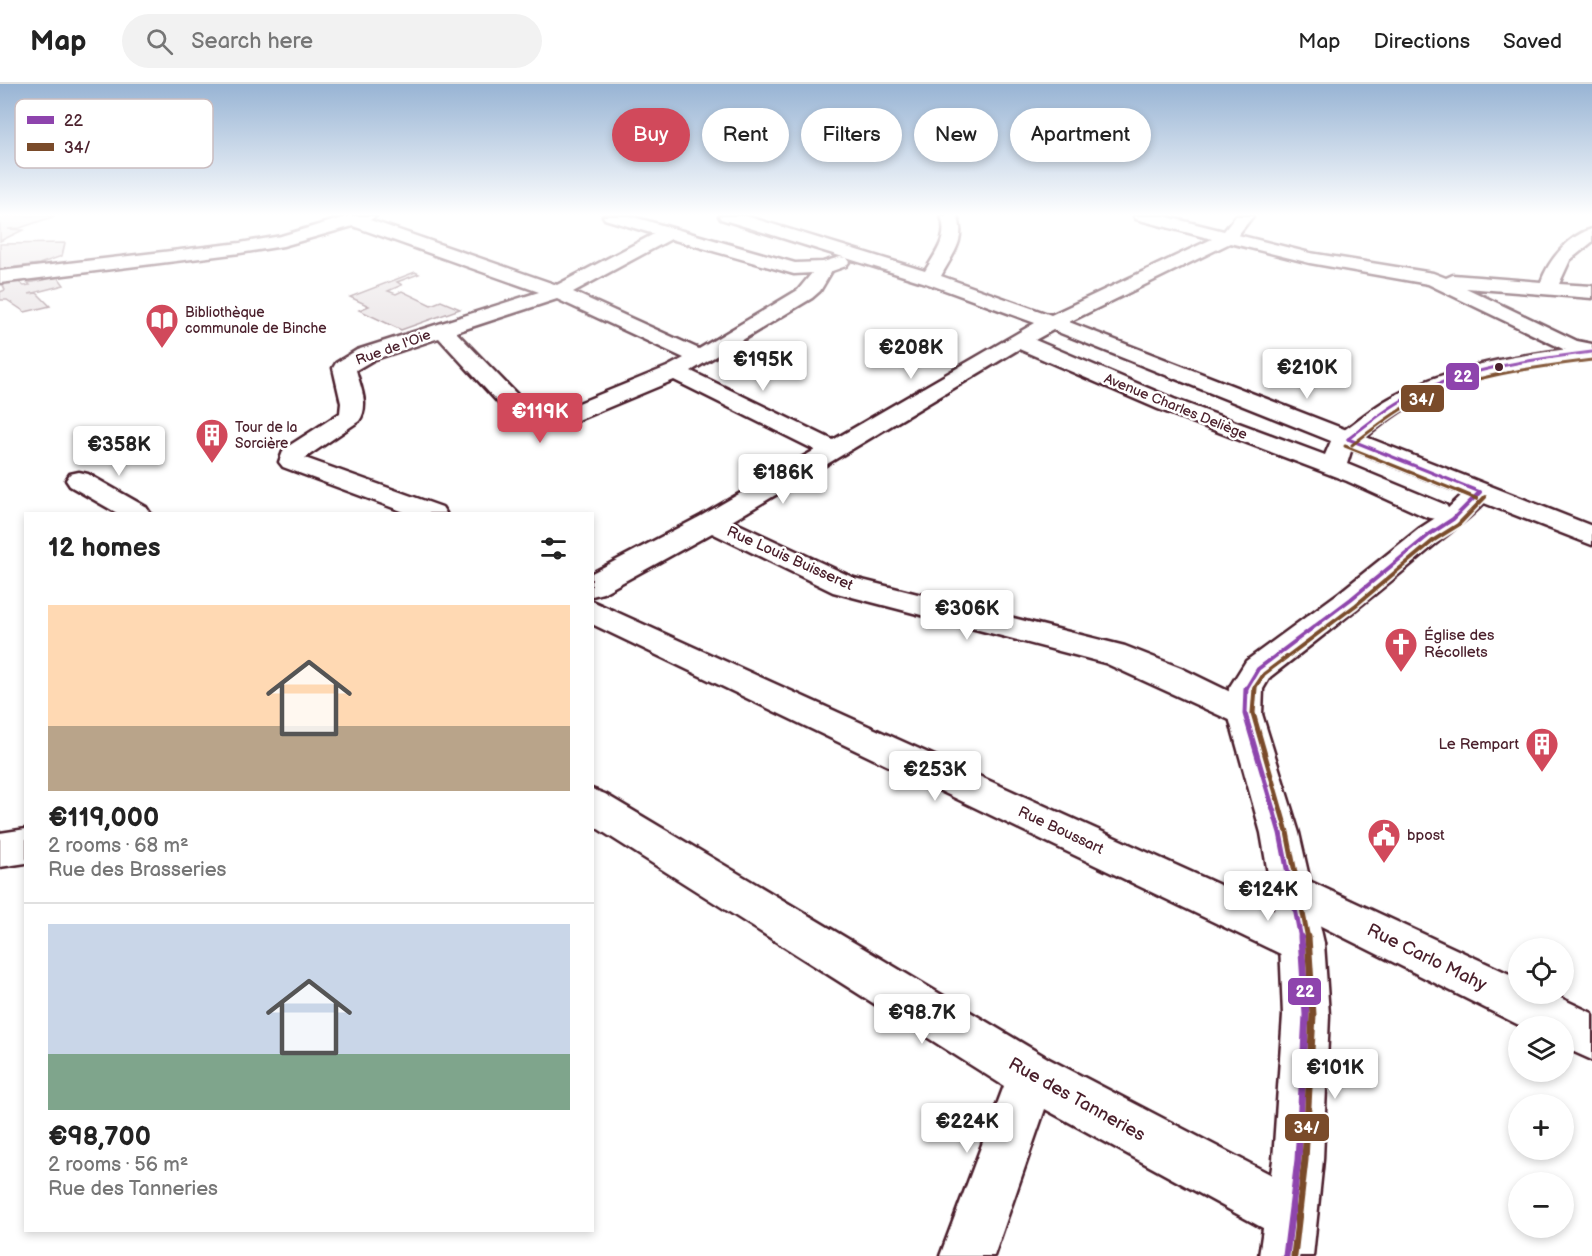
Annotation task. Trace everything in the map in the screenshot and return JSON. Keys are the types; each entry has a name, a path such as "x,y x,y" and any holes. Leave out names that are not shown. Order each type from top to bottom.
{"street":[{"path":"0,277 52,271"},
{"path":"501,271 558,292 700,357"},
{"name":"Rue de l'Oie","path":"429,512 292,462 293,454 351,416 353,403 344,368 365,355 558,292 597,271"},
{"path":"441,329 524,417 541,424 551,423 675,372 805,294 813,287 823,271"},
{"path":"906,271 1053,323 1592,536"},
{"path":"930,278 934,271"},
{"path":"594,585 711,522 1019,341 1160,271"},
{"path":"1384,271 1433,279 1592,292"},
{"path":"1548,289 1553,271"},
{"path":"1433,279 1570,345 1592,352"},
{"name":"Avenue Charles Deliège","path":"1019,341 1166,404 1333,467 1436,511"},
{"path":"1333,467 1341,445 1372,420 1401,402 1440,384 1488,371 1592,352"},
{"path":"675,372 833,449"},
{"path":"79,480 134,512"},
{"path":"1288,1235 1298,1160 1306,1015 1302,943 1294,892 1280,833 1245,714 1246,688 1258,669 1351,599 1430,534 1453,519 1480,492"},
{"name":"Rue Louis Buisseret","path":"711,522 844,585 1114,654 1169,677 1245,714"},
{"name":"Rue Boussart","path":"594,612 1302,943"},
{"name":"Rue des Tanneries","path":"594,807 1288,1235"},
{"path":"0,850 24,846"},
{"name":"Rue Carlo Mahy","path":"1294,892 1592,1037"},
{"path":"968,1256 1032,1076"}],"shaded area":[{"path":"415,272 419,274 397,282 402,285 388,291 396,294 402,291 431,305 441,301 460,309 401,330 359,310 369,306 350,297"},
{"path":"58,277 64,285 29,294 37,293 50,306 25,312 7,300 0,300 0,292 5,290 2,283 17,281 24,286 30,285 28,283"}],"transit line":[{"name":"22","path":"1348,439 1401,401 1446,381 1518,363 1592,352"},
{"name":"34/","path":"1352,445 1405,407 1449,388 1520,370 1592,360"},
{"name":"22","path":"1348,439 1480,492"},
{"name":"34/","path":"1345,446 1477,499"},
{"name":"22","path":"1286,1256 1298,1160 1306,1015 1302,943 1280,833 1245,714 1246,688 1258,669 1351,599 1430,534 1453,519 1480,492"},
{"name":"34/","path":"1294,1256 1305,1160 1313,1015 1309,942 1287,832 1253,713 1253,690 1264,674 1356,605 1434,540 1458,525 1485,497"}],"place":[{"name":"Bibliothèque communale de Binche","path":"162,349"},
{"name":"Tour de la Sorcière","path":"212,464"},
{"name":"Église des Récollets","path":"1401,673"},
{"name":"Le Rempart","path":"1542,773"},
{"name":"bpost","path":"1384,864"}]}
